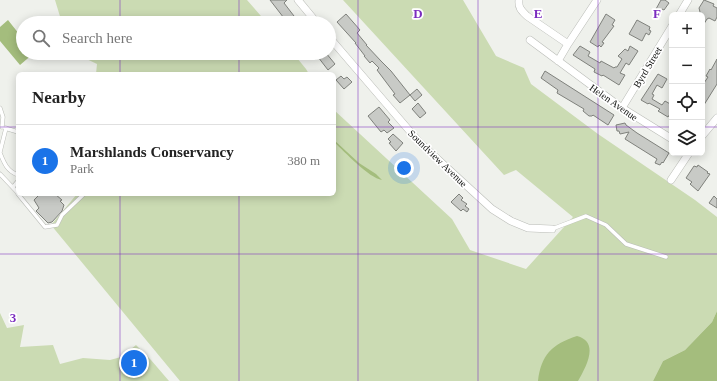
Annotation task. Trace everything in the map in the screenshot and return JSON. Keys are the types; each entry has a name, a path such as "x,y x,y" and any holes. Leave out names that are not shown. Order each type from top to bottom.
{"street":[{"path":"298,0 311,16"},
{"path":"519,0 519,6 527,16 568,44"},
{"path":"558,61 597,0"},
{"path":"681,12 688,0"},
{"name":"Byrd Street","path":"622,108 669,31"},
{"name":"Helen Avenue","path":"530,40 622,108 669,137"},
{"name":"Soundview Avenue","path":"336,44 420,143 492,209 511,221 528,228 552,229"},
{"path":"705,132 717,118"},
{"path":"671,180 687,156"}],"lane":[{"path":"0,108 3,117 0,153 5,166 12,173 16,174"},
{"path":"2,127 16,131"},
{"path":"0,174 16,191"},
{"path":"13,187 16,183"},
{"path":"20,196 45,227 57,225 62,215 82,196"},
{"path":"552,229 586,216 606,225 626,244 666,257"}],"shaded area":[{"path":"55,0 247,0 261,16 60,16"},
{"path":"343,0 463,0 496,56 524,68 531,84 598,134 695,200 717,217 717,311 712,322 685,350 663,361 653,381 180,381 51,225 75,196 336,196 336,112 452,219 470,250 526,269 573,217 516,170 504,175"},
{"path":"8,20 16,30 16,60 26,60 20,65 0,41 0,27"},
{"path":"89,60 299,60 308,72 96,72 97,64"},
{"path":"336,142 359,163 376,174 382,180 371,175 336,144"},
{"path":"717,311 717,381 653,381 663,361 685,350 712,322"},
{"path":"0,313 7,328 24,325 20,347 53,345 60,364 83,358 110,360 121,357 136,345 169,381 0,381"},
{"path":"577,336 584,339 590,349 587,362 578,381 538,381 542,364 549,352 554,347 568,339"}],"building":[{"path":"270,0 287,0 284,3 294,16 282,16"},
{"path":"661,0 665,0 669,3 664,10 662,9 660,12 656,9"},
{"path":"704,0 714,4 713,6 717,8 717,17 715,21 709,18 705,22 705,12 700,12 699,8"},
{"path":"346,14 360,30 357,33 366,45 391,71 410,95 400,103 377,70 379,68 372,61 370,63 356,43 337,22"},
{"path":"606,14 615,20 612,25 614,26 602,42 604,43 601,47 599,45 598,47 590,42"},
{"path":"637,20 650,27 649,30 651,31 649,35 646,33 642,41 629,34"},
{"path":"580,46 590,52 588,56 600,63 601,61 614,68 617,67 622,59 618,56 625,49 628,51 630,46 638,51 629,65 626,63 620,73 625,75 619,85 603,75 602,76 594,72 595,69 573,55"},
{"path":"717,59 717,84 705,103 705,82 708,77 706,76 710,69 711,70"},
{"path":"320,60 332,60 335,64 328,70"},
{"path":"545,71 614,115 608,125 593,115 589,116 583,111 584,109 557,93 558,90 541,78"},
{"path":"658,74 667,79 662,88 657,85 652,94 654,95 652,99 662,105 665,101 669,103 668,117 658,111 660,109 641,100"},
{"path":"341,76 344,79 347,77 352,82 344,89 336,80"},
{"path":"417,89 422,95 415,101 410,95"},
{"path":"418,103 426,113 420,118 412,109"},
{"path":"379,107 390,120 388,122 394,128 387,133 384,130 381,132 368,116"},
{"path":"625,123 637,133 669,153 663,163 662,162 660,165 655,163 657,159 625,139 629,132 620,134 619,131 617,131 616,125"},
{"path":"393,134 403,143 396,151 389,143 391,142 388,139"},
{"path":"698,165 710,174 698,191 690,184 692,182 686,178 694,166 697,167"},
{"path":"459,194 463,198 461,200 467,204 465,206 469,209 467,212 463,209 461,211 451,202"},
{"path":"38,196 57,196 62,200 60,201 64,205 62,211 52,222 48,223 36,211 39,208 34,200"},
{"path":"714,196 717,199 717,208 709,203"}],"place":[{"name":"Marshlands Conservancy","path":"134,363"}]}
